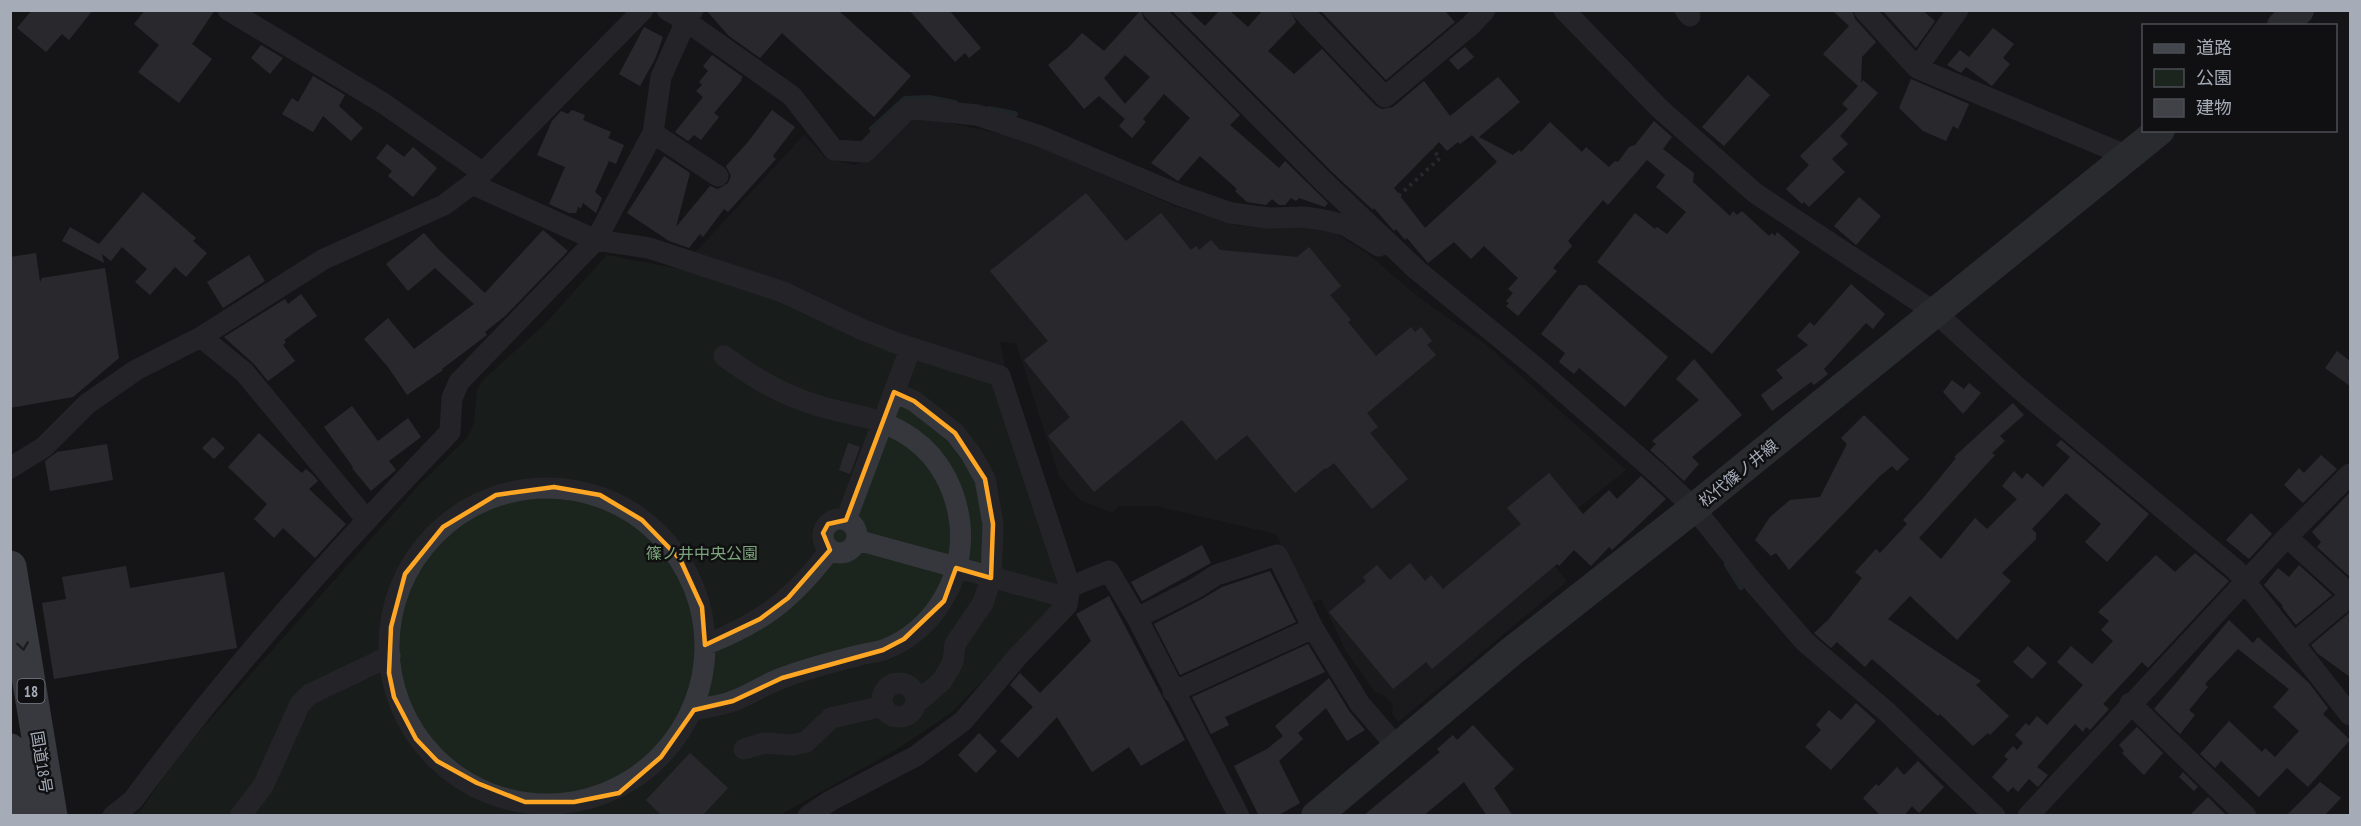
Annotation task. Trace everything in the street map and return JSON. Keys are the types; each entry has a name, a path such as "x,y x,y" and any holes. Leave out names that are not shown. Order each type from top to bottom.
{"highway":[{"name":"国道18号","path":"10,567 51,816"},
{"name":"国道18号","path":"10,750 22,816"}],"main road":[{"path":"2284,24 2300,10"},
{"name":"松代篠ノ井線","path":"1316,816 1512,651 1694,508 2130,157 2158,132"}],"street":[{"path":"228,10 383,103 477,178 596,240 649,248 783,292 896,343 1000,376 1069,593 1067,605 1019,655 963,721 916,756 830,801 807,816"},
{"path":"10,468 44,447 87,404 136,370 201,337 324,259 444,205 477,178 643,10"},
{"path":"667,10 690,16 792,96 834,150 865,152 907,110 977,115 1040,136 1179,195 1231,213 1269,218 1304,217 1345,225 1417,270"},
{"path":"1153,10 1417,270 1658,473 1694,508 1805,642 1887,712 1995,816"},
{"path":"1302,10 1385,97 1471,25 1485,10"},
{"path":"1564,10 1659,108 1755,193 1936,313 2016,386 2236,570 2350,715"},
{"path":"1864,10 1917,68 2130,157"},
{"path":"1917,68 1958,10"},
{"path":"113,816 133,800 253,651 366,519 450,432 452,398 459,382 596,240 652,133 661,77 690,16"},
{"path":"652,133 718,176"},
{"path":"201,337 244,372 366,519"},
{"path":"846,520 908,355"},
{"path":"693,710 733,701 782,678 857,655 882,650 904,639 926,622 944,601 956,568 960,543 958,513 941,467 916,441 882,421 816,405 783,392 749,375 724,356"},
{"path":"744,749 764,743 793,745 806,742 831,718 883,706 897,717 906,716 912,711 916,700 921,699 942,681 953,662 955,644 983,603 991,578 993,524 985,479 971,454 954,434 914,401 894,392"},
{"path":"2028,816 2130,703 2350,474"},
{"path":"600,816 619,794 661,757 693,710 706,661 702,607 680,559 642,520 600,495 554,487 496,495 443,527 405,574 391,627 389,673 394,697 404,720 416,739 437,761 477,783 537,809 619,794"},
{"path":"836,519 846,520 856,528 857,540 853,548 838,553 830,550 824,542 823,533 828,524 836,519"},
{"path":"2287,537 2350,595 2294,643"},
{"path":"857,540 991,578 1069,593 1108,571 1137,618 1173,692 1239,816"},
{"path":"705,645 760,619 788,598 830,550"},
{"path":"1137,618 1196,588 1216,575 1277,555 1313,628 1360,704 1397,747"},
{"path":"1173,692 1313,628"},
{"path":"240,816 263,786 300,704 310,694 390,656"},
{"path":"2130,703 2246,816"}],"path":[{"path":"1368,223 1440,158 1385,97"}],"highlighted area":[{"path":"894,392 914,401 955,433 985,479 993,524 991,578 956,568 944,601 904,639 883,650 782,678 733,701 694,710 661,757 619,793 574,802 525,802 477,783 437,761 416,739 394,697 389,673 391,627 405,574 443,527 496,495 554,487 600,495 642,520 680,559 702,607 705,645 760,619 788,598 830,550 823,533 828,524 846,520"}],"shaded area":[{"path":"921,117 1038,142 1174,206 1239,226 1294,222 1329,229 1368,254 1418,297 1484,343 1626,470 1535,542 1567,581 1398,722 1392,713 1393,704 1382,694 1375,692 1346,651 1321,599 1310,604 1276,534 1156,506 1118,506 1113,513 1080,500 1059,476 1016,343 1000,342 1005,367 912,343 694,254 804,135 827,159 855,165 869,159 906,120"}],"green space":[{"name":"篠ノ井中央公園","path":"607,255 690,271 778,299 999,381 1065,589 1050,611 951,713 897,749 780,815 133,816 141,810 178,756 418,486 467,438 474,423 477,389 483,380 545,324"}],"building":[{"path":"32,10 93,10 69,40 62,34 46,52 17,28"},
{"path":"145,10 215,10 192,44 212,59 179,103 138,72 159,45 134,24"},
{"path":"706,10 838,10 911,76 874,117 782,33 760,58 729,36"},
{"path":"909,10 949,10 981,48 969,58 965,53 955,62"},
{"path":"1141,10 1144,19 1240,115 1230,125 1279,168 1285,161 1328,203 1325,207 1299,198 1296,201 1291,198 1285,205 1279,205 1272,199 1266,205 1247,202 1235,191 1237,189 1200,156 1178,181 1151,163 1190,118 1164,94 1143,119 1146,122 1132,138 1119,126 1125,119 1099,96 1084,109 1048,65 1082,33 1104,51","holes":["1125,55 1150,77 1125,104 1104,78"]},
{"path":"1171,10 1188,10 1205,26 1220,10 1229,10 1248,27 1263,10 1290,10 1296,22 1268,51 1294,74 1322,49 1376,106 1382,109 1393,107 1424,81 1450,116 1498,77 1520,102 1479,137 1513,155 1519,150 1521,152 1550,122 1582,152 1586,147 1609,167 1615,161 1618,162 1629,147 1635,145 1654,121 1672,137 1663,149 1694,173 1693,182 1730,216 1733,211 1737,215 1742,211 1769,236 1772,233 1775,236 1777,232 1800,252 1712,354 1597,262 1635,213 1655,229 1657,227 1667,234 1686,212 1656,187 1665,175 1647,160 1608,205 1603,200 1568,241 1572,246 1553,268 1557,271 1518,316 1506,306 1509,303 1506,301 1513,293 1508,289 1518,278 1484,246 1471,259 1454,242 1428,263 1407,238 1405,240 1396,229 1394,231 1374,208 1373,210 1333,173","holes":["1472,135 1497,162 1425,228 1394,188 1439,142 1447,151"]},
{"path":"1320,10 1444,10 1455,22 1386,80"},
{"path":"1832,10 1852,10 1855,19 1876,42 1862,57 1861,83 1863,80 1878,93 1840,136 1848,144 1832,159 1845,172 1809,207 1804,202 1802,204 1786,189 1809,165 1800,156 1848,109 1842,104 1858,86 1823,54 1849,26"},
{"path":"1882,10 1922,10 1935,21 1916,48"},
{"path":"644,27 663,37 655,59 640,86 619,74"},
{"path":"1993,28 2014,44 2003,58 2010,64 1992,86 1966,67 1961,73 1947,65 1960,50 1969,57"},
{"path":"261,45 283,58 270,74 251,58"},
{"path":"1465,47 1474,57 1458,70 1449,60"},
{"path":"712,55 743,77 714,113 719,117 701,140 694,135 688,141 675,132 703,97 696,91 702,85 699,82 708,71 703,66"},
{"path":"1748,75 1770,95 1724,146 1702,127"},
{"path":"313,76 345,95 339,106 363,128 351,141 323,116 313,132 282,114 292,98 298,102"},
{"path":"1911,79 1969,104 1958,129 1953,126 1946,141 1923,131 1899,108"},
{"path":"572,110 585,115 583,120 611,132 608,138 624,145 616,164 609,161 595,192 602,198 596,213 583,203 581,208 578,207 576,213 569,213 549,204 565,167 537,155 552,121 561,111 568,114"},
{"path":"772,110 795,127 773,156 776,159 728,212 724,209 703,237 700,234 689,248 669,241 627,213 664,156 690,173 676,227 710,186 718,189 728,183 731,176 726,166"},
{"path":"387,144 404,157 413,147 437,168 413,197 388,176 392,171 376,158"},
{"path":"143,192 196,238 193,241 207,253 186,277 175,267 150,295 135,282 147,269 122,247 111,261 102,254 104,263 62,241 70,227 99,244"},
{"path":"1086,193 1126,241 1161,213 1191,250 1196,246 1199,250 1211,240 1220,250 1297,257 1309,247 1341,286 1330,295 1351,320 1348,322 1376,356 1411,327 1415,332 1421,327 1432,341 1427,345 1436,355 1367,413 1378,427 1370,433 1408,479 1372,509 1334,463 1295,493 1247,435 1216,460 1182,420 1094,492 1048,436 1070,417 1024,360 1048,341 990,271"},
{"path":"1859,197 1881,216 1856,245 1834,226"},
{"path":"543,230 568,251 505,316 485,332 487,335 407,395 388,367 364,339 388,318 414,349 474,304 435,268 408,291 386,264 424,233 485,293"},
{"path":"36,253 40,282 42,278 105,268 119,358 73,397 10,408 10,257"},
{"path":"249,255 265,281 223,308 207,282"},
{"path":"1851,284 1885,314 1873,329 1866,323 1824,369 1828,374 1814,385 1811,382 1772,411 1761,395 1783,378 1776,370 1808,345 1797,336 1810,322 1814,326"},
{"path":"1579,285 1586,285 1668,357 1625,407 1579,368 1574,374 1559,362 1565,353 1541,334"},
{"path":"301,294 317,316 284,340 286,342 283,345 295,361 268,381 254,364 224,337 285,299 288,304"},
{"path":"2337,351 2350,361 2350,386 2325,368"},
{"path":"1694,359 1742,415 1692,457 1699,464 1684,481 1650,450 1656,444 1652,441 1699,400 1676,379"},
{"path":"1952,380 1964,389 1969,383 1981,393 1963,414 1943,392"},
{"path":"2013,403 2024,415 2000,436 2005,441 1992,453 1995,455 1919,538 1941,559 1975,518 1987,529 2017,499 2002,486 2014,471 2022,479 2027,473 2043,487 2070,457 2056,445 2061,440 2149,514 2107,562 2085,542 2101,524 2066,493 2032,529 2036,533 2036,539 2002,573 2011,581 1957,640 1910,596 1888,619 1981,681 1976,685 2009,716 1990,735 1988,733 1973,746 1940,714 1938,716 1872,659 1865,667 1837,642 1831,648 1814,633 1828,620 1862,578 1855,572 1876,549 1880,553 1907,524 1903,520 1956,458 1954,457"},
{"path":"352,406 378,441 408,418 421,437 389,461 396,470 371,491 324,427"},
{"path":"1864,415 1909,459 1897,471 1892,466 1880,476 1789,570 1776,553 1771,556 1755,540 1770,517 1790,500 1820,497 1847,444 1841,438"},
{"path":"259,433 302,473 306,469 313,475 318,481 309,489 346,524 315,558 283,528 274,538 254,519 267,504 228,467"},
{"path":"213,437 225,448 214,459 202,448"},
{"path":"848,443 860,447 850,474 839,470"},
{"path":"107,444 113,480 50,491 45,461 57,452"},
{"path":"2321,455 2337,469 2303,503 2284,485 2299,468 2304,473"},
{"path":"1549,473 1583,514 1609,490 1617,499 1641,476 1666,499 1612,550 1609,547 1591,566 1574,550 1559,566 1557,564 1432,669 1426,662 1393,689 1329,612 1366,581 1363,577 1377,565 1390,580 1410,563 1425,581 1431,575 1443,589 1521,524 1507,508"},
{"path":"2350,492 2350,577 2317,547 2321,542 2312,532"},
{"path":"2251,513 2272,534 2249,559 2226,540"},
{"path":"1202,545 1211,563 1142,601 1131,582"},
{"path":"2195,553 2229,581 2148,668 2142,662 2103,704 2109,709 2090,730 2086,727 2083,732 2075,724 2037,767 2048,775 2038,787 2029,779 2018,792 2013,787 2008,792 1992,777 2008,759 2004,756 2013,746 2017,750 2023,743 2015,735 2026,723 2029,726 2037,716 2047,725 2083,685 2057,662 2071,646 2092,664 2113,641 2101,630 2109,621 2098,612 2156,555 2175,572"},
{"path":"2299,565 2332,595 2296,625 2264,585 2278,568 2289,577"},
{"path":"126,566 130,588 224,572 237,648 54,679 42,603 66,599 62,577"},
{"path":"1270,571 1296,622 1180,675 1154,624 1222,587"},
{"path":"1109,596 1185,740 1141,766 1129,747 1092,772 1057,717 1018,758 1000,741 1033,707 1010,685 1020,673 1040,693 1091,641 1076,614"},
{"path":"2350,612 2350,677 2317,653 2311,645"},
{"path":"2229,620 2253,643 2258,637 2309,683 2328,708 2323,714 2350,740 2308,787 2287,768 2259,797 2221,761 2215,768 2200,754 2229,721 2262,752 2265,748 2275,757 2299,731 2273,707 2289,689 2238,649 2205,684 2208,687 2189,710 2195,715 2180,734 2154,709"},
{"path":"1308,644 1325,672 1225,717 1229,725 1211,734 1192,697"},
{"path":"2028,646 2047,663 2032,679 2013,662"},
{"path":"1329,678 1349,711 1365,730 1347,741 1326,708 1298,733 1303,739 1279,761 1300,803 1277,816 1259,816 1234,766 1267,749 1283,736 1275,726"},
{"path":"1856,703 1876,721 1831,770 1805,747 1821,730 1816,725 1829,710 1841,720"},
{"path":"1473,725 1514,769 1494,788 1513,816 1487,816 1464,782 1423,816 1363,816 1440,752 1437,749 1453,735 1457,740"},
{"path":"2137,727 2163,753 2144,775 2122,753 2124,751 2119,745"},
{"path":"979,733 997,751 976,773 958,755"},
{"path":"690,753 728,788 702,816 662,816 646,800"},
{"path":"1918,761 1944,787 1919,813 1912,806 1904,816 1881,816 1863,798 1876,784 1879,786 1897,767 1904,775"},
{"path":"2183,772 2198,787 2194,791 2179,777"},
{"path":"2320,782 2341,798 2324,816 2286,816"},
{"path":"2208,797 2227,816 2189,816"}],"waterway":[{"path":"872,129 905,99 929,98 955,103"},
{"path":"989,109 1015,114"},
{"path":"1727,565 1741,587"}]}
